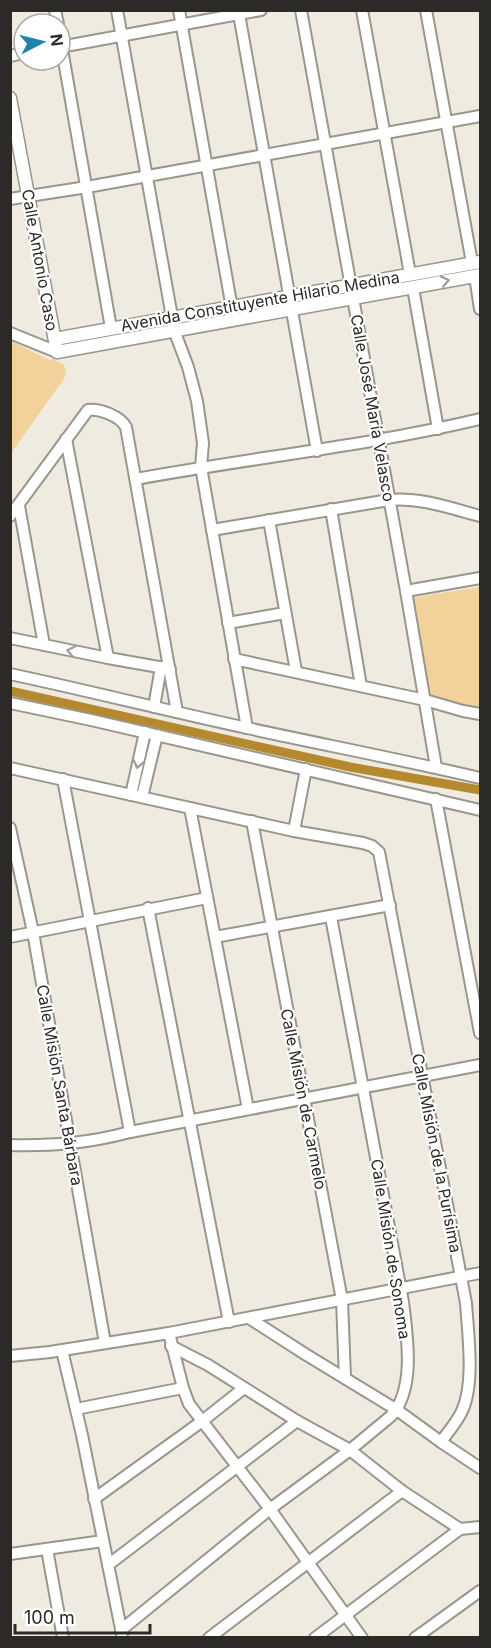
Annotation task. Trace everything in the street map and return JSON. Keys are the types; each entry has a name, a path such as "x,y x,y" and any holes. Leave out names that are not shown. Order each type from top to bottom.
{"street":[{"path":"117,10 173,324 197,401 203,443 201,467 247,728"},
{"path":"179,10 233,313"},
{"path":"72,42 121,36 261,10"},
{"name":"Calle José María Velasco","path":"301,10 436,767"},
{"path":"362,10 410,274"},
{"path":"426,10 446,122 476,262"},
{"path":"239,14 317,451"},
{"path":"65,72 111,328"},
{"name":"Calle Antonio Caso","path":"10,98 57,352"},
{"path":"10,199 480,116"},
{"name":"Avenida Constituyente Hilario Medina","path":"57,352 173,324 352,291 410,274 476,262"},
{"path":"477,275 480,309"},
{"name":"Avenida Constituyente Hilario Medina","path":"352,291 413,288 477,275"},
{"path":"413,288 438,429"},
{"name":"Avenida Constituyente Hilario Medina","path":"40,346 55,339 111,328 173,324"},
{"path":"10,333 57,352"},
{"path":"10,516 88,410 96,410 123,422 126,427 136,479 165,668 177,712"},
{"path":"136,479 201,467 317,451 480,419"},
{"path":"66,439 108,658"},
{"path":"212,530 405,498 480,516"},
{"path":"19,506 44,645"},
{"path":"331,509 361,686"},
{"path":"269,520 296,671"},
{"path":"406,591 480,578"},
{"path":"228,623 285,613"},
{"path":"10,638 165,668"},
{"path":"234,659 296,671 480,714"},
{"path":"154,707 165,668"},
{"path":"10,674 480,778"},
{"path":"10,703 480,810"},
{"path":"136,796 145,732"},
{"path":"136,796 157,735"},
{"path":"10,768 294,831 306,769"},
{"path":"63,779 130,1132"},
{"path":"436,799 480,1033"},
{"path":"190,808 248,1109"},
{"name":"Calle Misión de Carmelo","path":"252,821 342,1300 345,1378"},
{"name":"Calle Misión Santa Bárbara","path":"10,828 33,932 105,1343"},
{"name":"Calle Misión de la Purísima","path":"294,831 363,843 376,849 381,860 466,1304 469,1350 468,1386 461,1413 441,1442"},
{"path":"10,937 207,898"},
{"path":"215,937 390,905"},
{"path":"148,908 229,1322"},
{"name":"Calle Misión de Sonoma","path":"331,916 407,1333 407,1364 403,1394 397,1410"},
{"path":"10,1145 69,1144 106,1138 480,1065"},
{"path":"10,1356 169,1333 480,1273"},
{"path":"249,1318 397,1410 480,1468"},
{"path":"169,1333 189,1404 270,1509 362,1638"},
{"path":"171,1346 208,1365 297,1421 350,1450 402,1491 460,1529"},
{"path":"62,1350 122,1634 270,1509 350,1450 397,1410"},
{"path":"76,1409 183,1388"},
{"path":"94,1499 244,1388"},
{"path":"108,1565 297,1421"},
{"path":"209,1638 402,1491"},
{"path":"315,1638 460,1529 480,1527"},
{"path":"10,1554 103,1541"},
{"path":"47,1549 63,1638"},
{"path":"415,1638 480,1591"}],"shaded area":[{"path":"11,341 64,365 66,373 11,453"},
{"path":"480,587 480,712 429,698 410,598"}],"waterway":[{"path":"10,691 350,767 480,790"}]}
